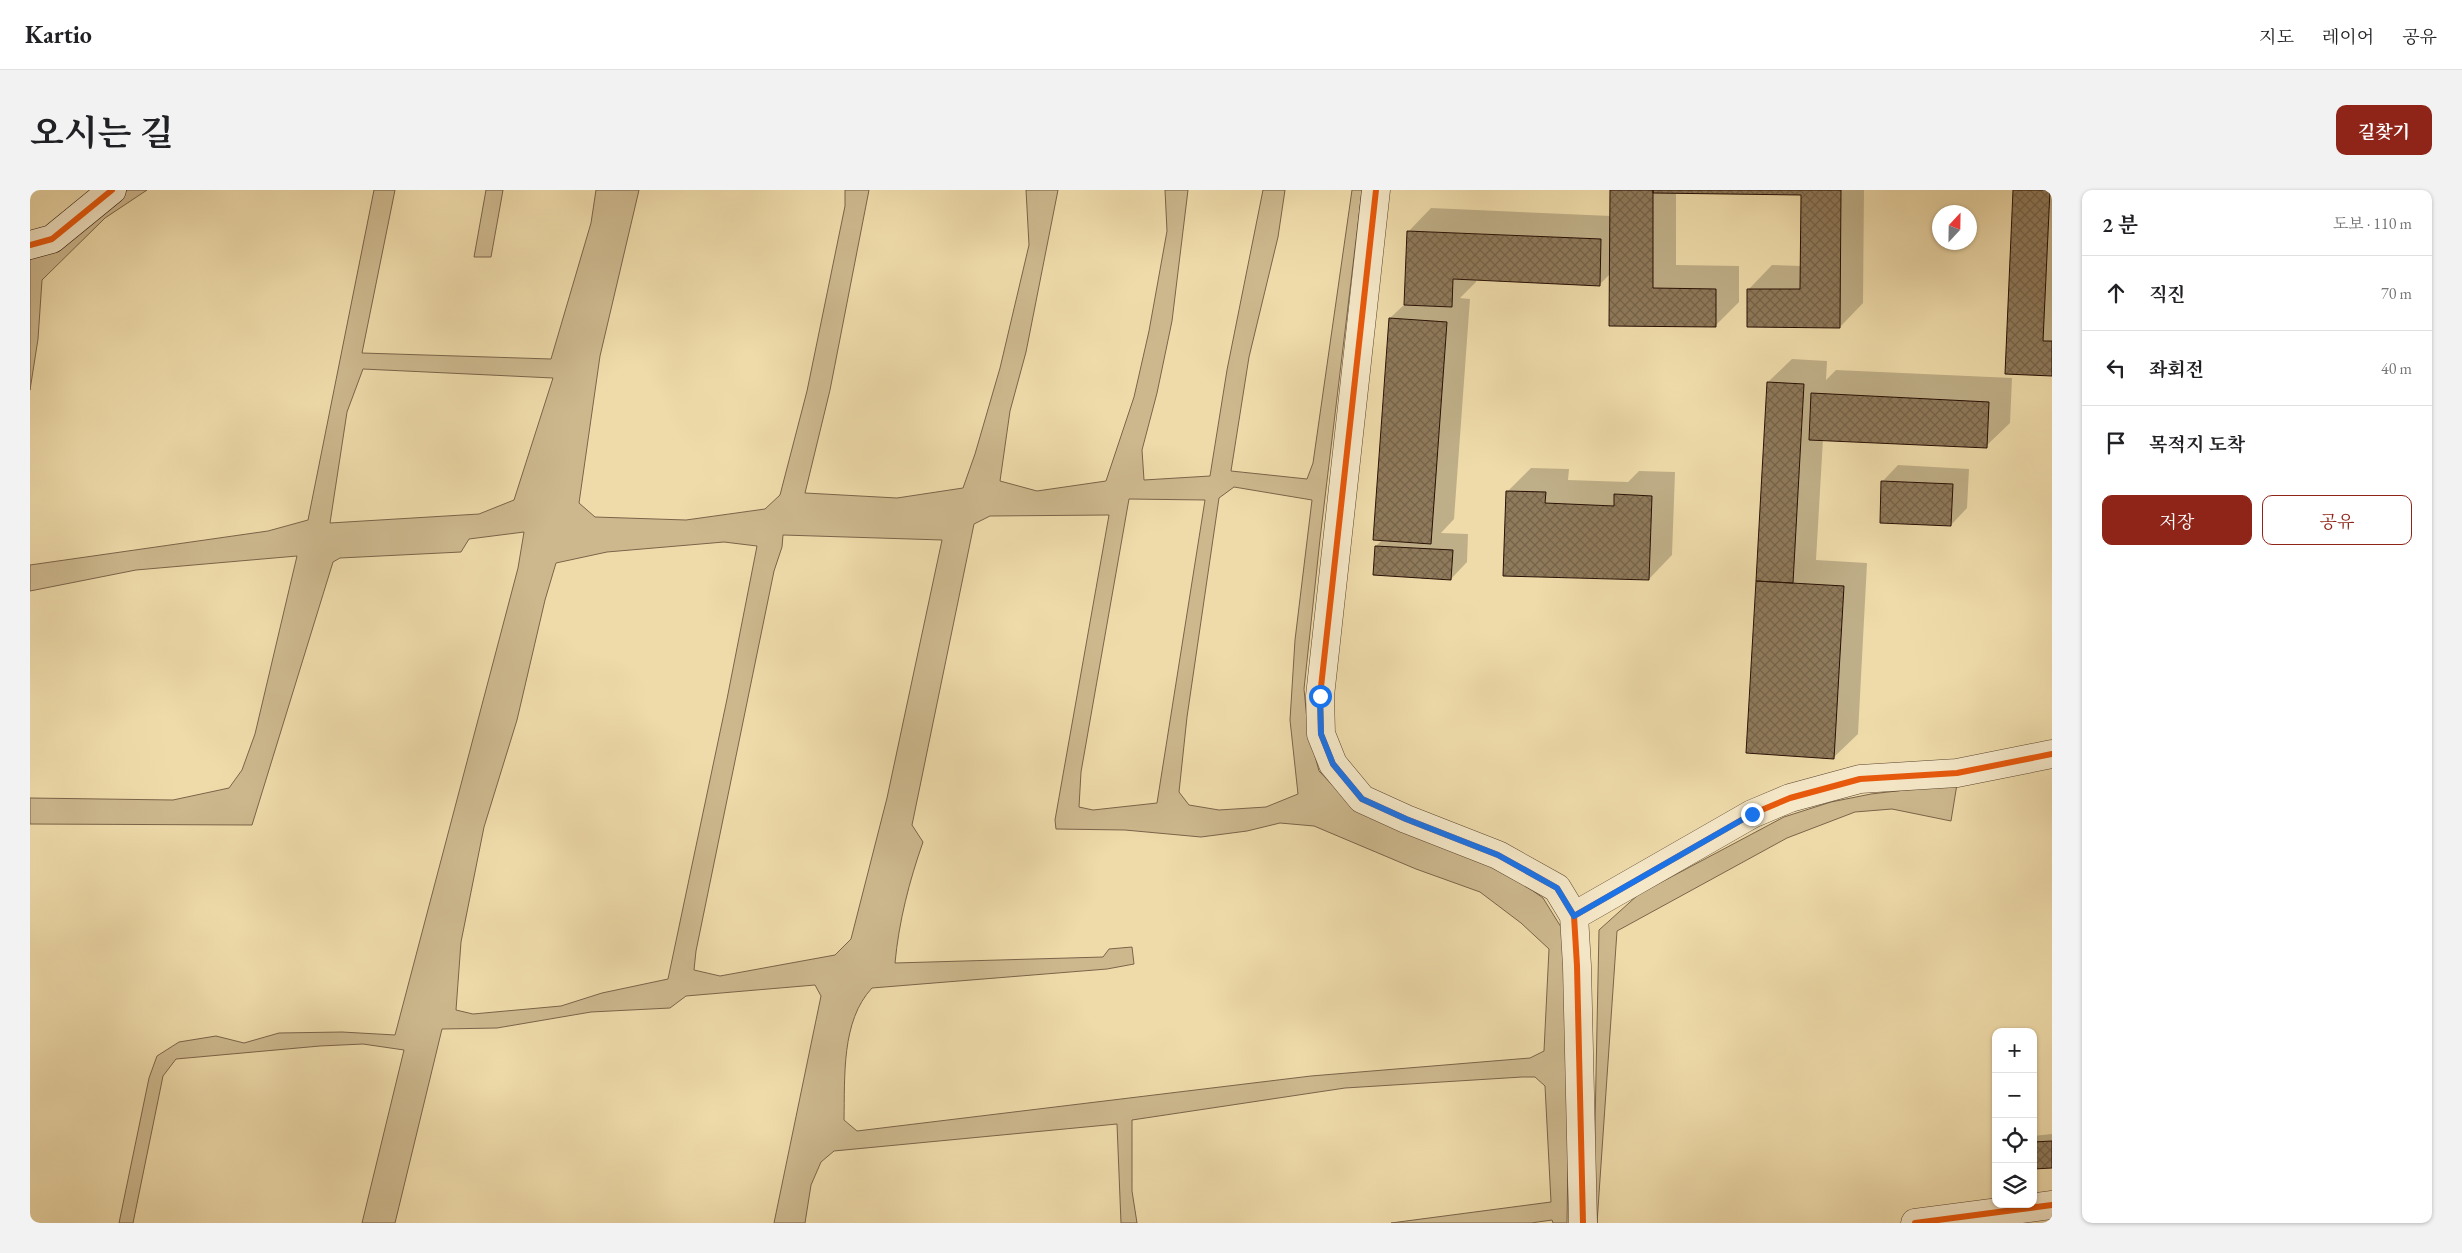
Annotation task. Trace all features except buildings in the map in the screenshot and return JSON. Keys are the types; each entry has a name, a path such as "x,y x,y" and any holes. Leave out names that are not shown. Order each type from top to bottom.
{"street":[{"path":"30,245 52,239 112,190"},
{"path":"1376,190 1320,696 1321,734 1333,764 1362,799 1406,819 1498,855 1557,888 1574,916 1577,966 1583,1223"},
{"path":"1574,916 1752,814 1790,798 1860,779 1957,773 2052,754"},
{"path":"1915,1223 2052,1205"}],"shaded area":[{"path":"122,190 147,190 105,218 42,280 38,339 30,390 30,253"},
{"path":"374,190 395,190 362,353 551,359 591,223 596,190 639,190 600,356 579,503 595,517 686,520 765,509 780,495 807,391 845,206 845,190 869,190 830,390 805,493 897,498 963,488 1000,368 1029,245 1026,190 1058,190 1026,352 1010,411 1000,481 1037,491 1106,481 1134,397 1149,331 1167,231 1165,190 1188,190 1172,321 1157,393 1142,450 1144,480 1210,476 1227,370 1263,190 1285,190 1278,237 1249,357 1231,471 1307,479 1313,463 1352,190 1362,190 1304,689 1308,730 1319,771 1338,791 1501,868 1543,898 1561,927 1571,958 1567,1223 1553,1223 1552,1220 1531,1223 1391,1223 1551,1202 1545,1086 1535,1077 1522,1077 1345,1088 1132,1120 1132,1191 1137,1223 1121,1223 1117,1124 834,1151 821,1162 811,1185 805,1223 774,1223 821,996 815,985 686,996 670,1008 591,1012 497,1028 442,1029 395,1223 362,1223 404,1050 363,1044 176,1059 163,1076 133,1223 119,1223 149,1078 157,1056 179,1042 216,1036 244,1043 279,1033 342,1032 395,1035 518,568 524,532 469,539 461,552 340,558 333,562 252,825 30,824 30,798 173,800 229,788 242,770 255,734 297,556 136,570 30,591 30,565 268,531 308,520","holes":["363,369 553,378 514,500 479,514 330,523 347,412","1234,487 1312,500 1295,640 1290,720 1298,794 1266,807 1219,810 1189,805 1179,792 1187,717 1219,498","1129,499 1205,500 1157,803 1093,810 1079,807 1081,772","1109,515 1055,820 1056,829 1125,830 1201,837 1247,831 1280,823 1314,826 1416,869 1480,892 1521,923 1549,949 1544,1051 1530,1058 1311,1076 857,1131 844,1120 845,1068 850,1033 862,1001 872,988 1107,969 1134,964 1132,947 1109,949 1103,957 895,963 905,902 923,842 912,825 974,524 990,516","783,535 942,540 887,798 851,939 835,955 720,976 694,970 696,951 774,571 782,547","724,542 757,546 668,979 602,993 561,1006 473,1014 456,1010 461,942 484,827 517,720 545,600 556,563 607,552"]},
{"path":"486,190 503,190 491,257 474,257"},
{"path":"1957,784 1951,821 1892,809 1855,812 1787,838 1617,931 1597,1223 1593,1223 1599,930 1639,894 1784,817 1831,802 1871,794"}],"cycle path":[{"path":"30,245 52,239 112,190"},
{"path":"1376,190 1320,696 1321,734 1333,764 1362,799 1406,819 1498,855 1557,888 1574,916 1577,966 1583,1223"},
{"path":"1574,916 1752,814 1790,798 1860,779 1957,773 2052,754"},
{"path":"1915,1223 2052,1205"}],"route":[{"path":"1320,696 1321,734 1333,764 1362,799 1406,819 1498,855 1557,888 1574,916 1752,814"}]}
